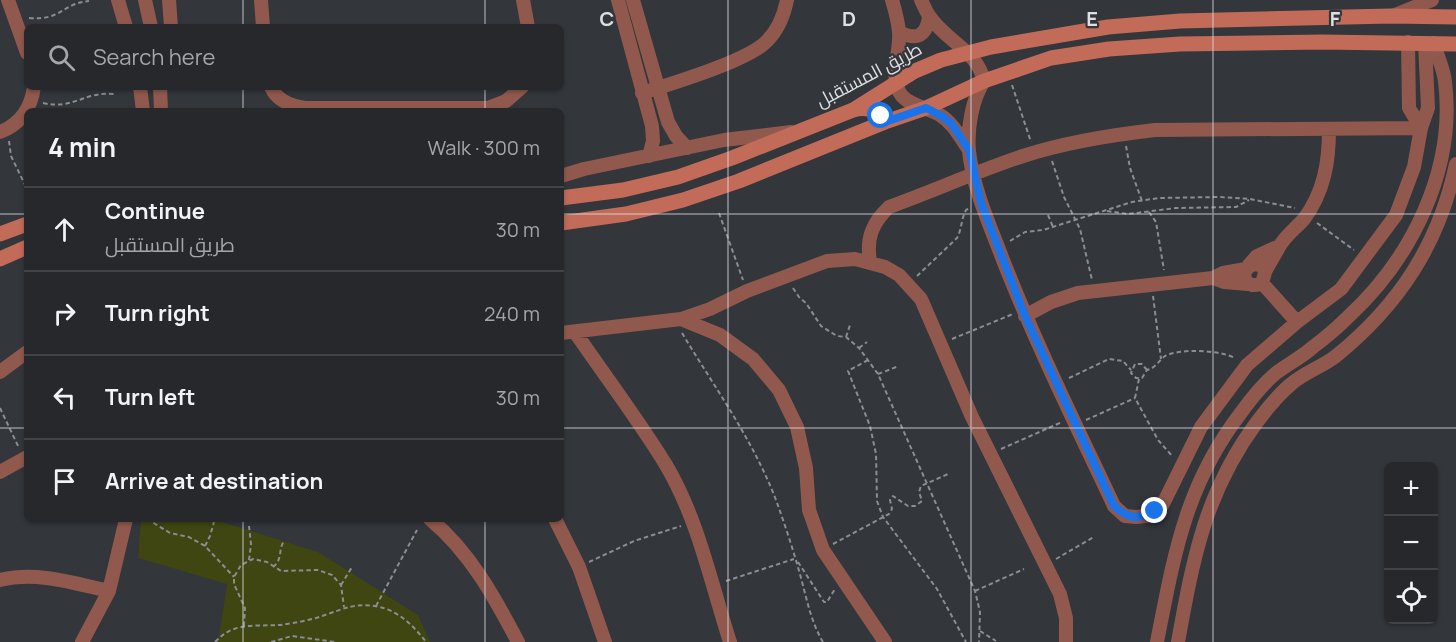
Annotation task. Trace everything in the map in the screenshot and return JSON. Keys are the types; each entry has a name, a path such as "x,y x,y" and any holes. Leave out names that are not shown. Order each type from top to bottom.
{"main road":[{"name":"طريق المستقبل","path":"564,198 623,190 678,177 732,158 853,110 896,82 940,60 967,52 1108,27 1180,21 1391,16 1456,17"},
{"path":"1015,70 1038,39"},
{"path":"564,223 626,214 683,200 739,181 885,122 926,108 984,81 1051,58 1109,49 1168,45 1408,42 1456,44"},
{"path":"853,110 860,108 875,111 885,122"},
{"path":"0,234 24,225"},
{"path":"0,259 24,248"}],"street":[{"path":"9,0 24,43"},
{"path":"118,0 125,24"},
{"path":"145,0 150,24"},
{"path":"169,0 171,24"},
{"path":"261,0 263,24"},
{"path":"523,0 527,24"},
{"path":"618,0 652,126 653,141 649,156"},
{"path":"633,0 668,122 676,136 687,147"},
{"path":"642,93 742,57 766,42 783,18 787,0"},
{"path":"892,0 899,32 896,82 901,95 909,102 926,108 951,123 969,150"},
{"path":"921,0 929,16 976,60 982,70 984,81 972,105 969,150 981,203 1024,313 1114,506 1125,516 1146,516 1163,504 1202,427 1247,365 1297,322 1341,289 1396,216 1414,167 1421,128 1428,108 1429,43"},
{"path":"1391,16 1432,0"},
{"path":"899,32 909,37 920,35 927,27 929,16"},
{"path":"1408,42 1409,108 1421,128"},
{"path":"1157,642 1174,553 1189,503 1212,456 1240,413 1275,374 1313,347 1349,316 1381,282 1409,244 1435,181 1444,137 1451,78 1429,43"},
{"path":"140,90 142,108"},
{"path":"160,90 161,108"},
{"path":"271,90 281,100 292,106 305,108 488,108 506,101 519,90"},
{"path":"4,130 24,114"},
{"path":"870,261 869,237 880,216 889,207 1042,152 1123,134 1155,130 1421,128"},
{"path":"1259,279 1279,246 1306,215 1316,199 1329,154 1329,130"},
{"path":"564,175 687,147 752,135 796,132"},
{"path":"1178,642 1193,559 1208,510 1229,464 1257,422 1290,384 1341,351 1372,324 1405,285 1431,241 1450,193 1456,164"},
{"path":"1279,246 1257,256 1247,267 1244,277 1259,279 1297,322"},
{"path":"730,642 693,523 667,466 568,333 678,320 827,261 855,259 870,261 885,267 909,284 921,299 972,417 1060,594 1066,618 1066,642"},
{"path":"1024,313 1078,293 1213,278 1223,273 1261,265 1259,279"},
{"path":"1213,278 1224,282 1259,279"},
{"path":"678,320 720,334 753,358 779,390 797,427 806,468 809,510 823,550 885,642"},
{"path":"0,372 24,354"},
{"path":"0,472 24,458"},
{"path":"82,642 109,591 125,522"},
{"path":"433,522 467,557 494,596 518,642"},
{"path":"556,522 579,567 605,642"},
{"path":"0,580 18,576 42,576 109,591"}],"path":[{"path":"16,17 50,18 74,3 89,1"},
{"path":"1015,70 1042,152 1055,174 1080,229 1095,291"},
{"path":"32,94 62,105 90,95 114,94"},
{"path":"4,130 11,156 24,183"},
{"path":"1123,134 1130,168 1142,201"},
{"path":"998,247 1025,232 1042,230 1142,201 1189,196 1250,199 1296,208 1366,258"},
{"path":"1105,211 1128,214 1176,208 1236,207 1250,199"},
{"path":"909,284 957,238 966,210 981,203"},
{"path":"1149,212 1156,222 1166,283"},
{"path":"719,213 747,291"},
{"path":"1048,215 1053,227"},
{"path":"789,276 793,289 806,303 821,326 829,332 846,337 859,348 878,374 975,591 980,612 979,642"},
{"path":"1151,285 1161,359"},
{"path":"941,344 1024,313"},
{"path":"678,320 753,450 775,499 814,627 823,642"},
{"path":"846,337 850,325"},
{"path":"859,348 867,342"},
{"path":"1146,370 1154,368 1161,359 1175,353 1216,351 1233,356 1247,365"},
{"path":"1057,384 1109,358 1123,361 1133,376 1139,379"},
{"path":"868,360 848,371 870,426 876,454 877,501 883,517 937,589 966,642"},
{"path":"1131,370 1136,364 1142,364 1146,370 1145,376 1139,379"},
{"path":"878,374 899,366"},
{"path":"1139,379 1136,398 1158,440 1182,467"},
{"path":"990,454 1136,398"},
{"path":"0,408 24,455"},
{"path":"823,550 891,512 890,500 893,496 908,507 919,504 922,501 920,488 922,484 928,484 948,474"},
{"path":"152,522 170,534 189,537 205,546 234,577"},
{"path":"205,546 214,522"},
{"path":"579,567 634,541 693,523"},
{"path":"249,526 251,544 249,560"},
{"path":"376,606 417,530"},
{"path":"1046,564 1094,537"},
{"path":"273,567 280,559 284,541"},
{"path":"244,626 245,608 234,584 234,577 241,565 253,559 267,562 273,567 290,572 318,570 332,575 341,585 344,607"},
{"path":"795,559 824,602 827,602 841,577"},
{"path":"714,585 795,559"},
{"path":"341,585 352,567"},
{"path":"975,591 1024,569"},
{"path":"215,642 222,635 244,626 281,625 327,615 344,607 376,606 396,613 413,626 426,642"},
{"path":"980,631 996,641"},
{"path":"271,642 292,636 335,642"}],"green space":[{"path":"141,522 223,522 318,552 418,615 430,642 216,642 219,636 227,584 138,558"}],"route":[{"path":"881,116 885,122 926,108 951,123 969,150 981,203 1025,316 1114,506 1125,516 1146,516 1155,511"}]}
